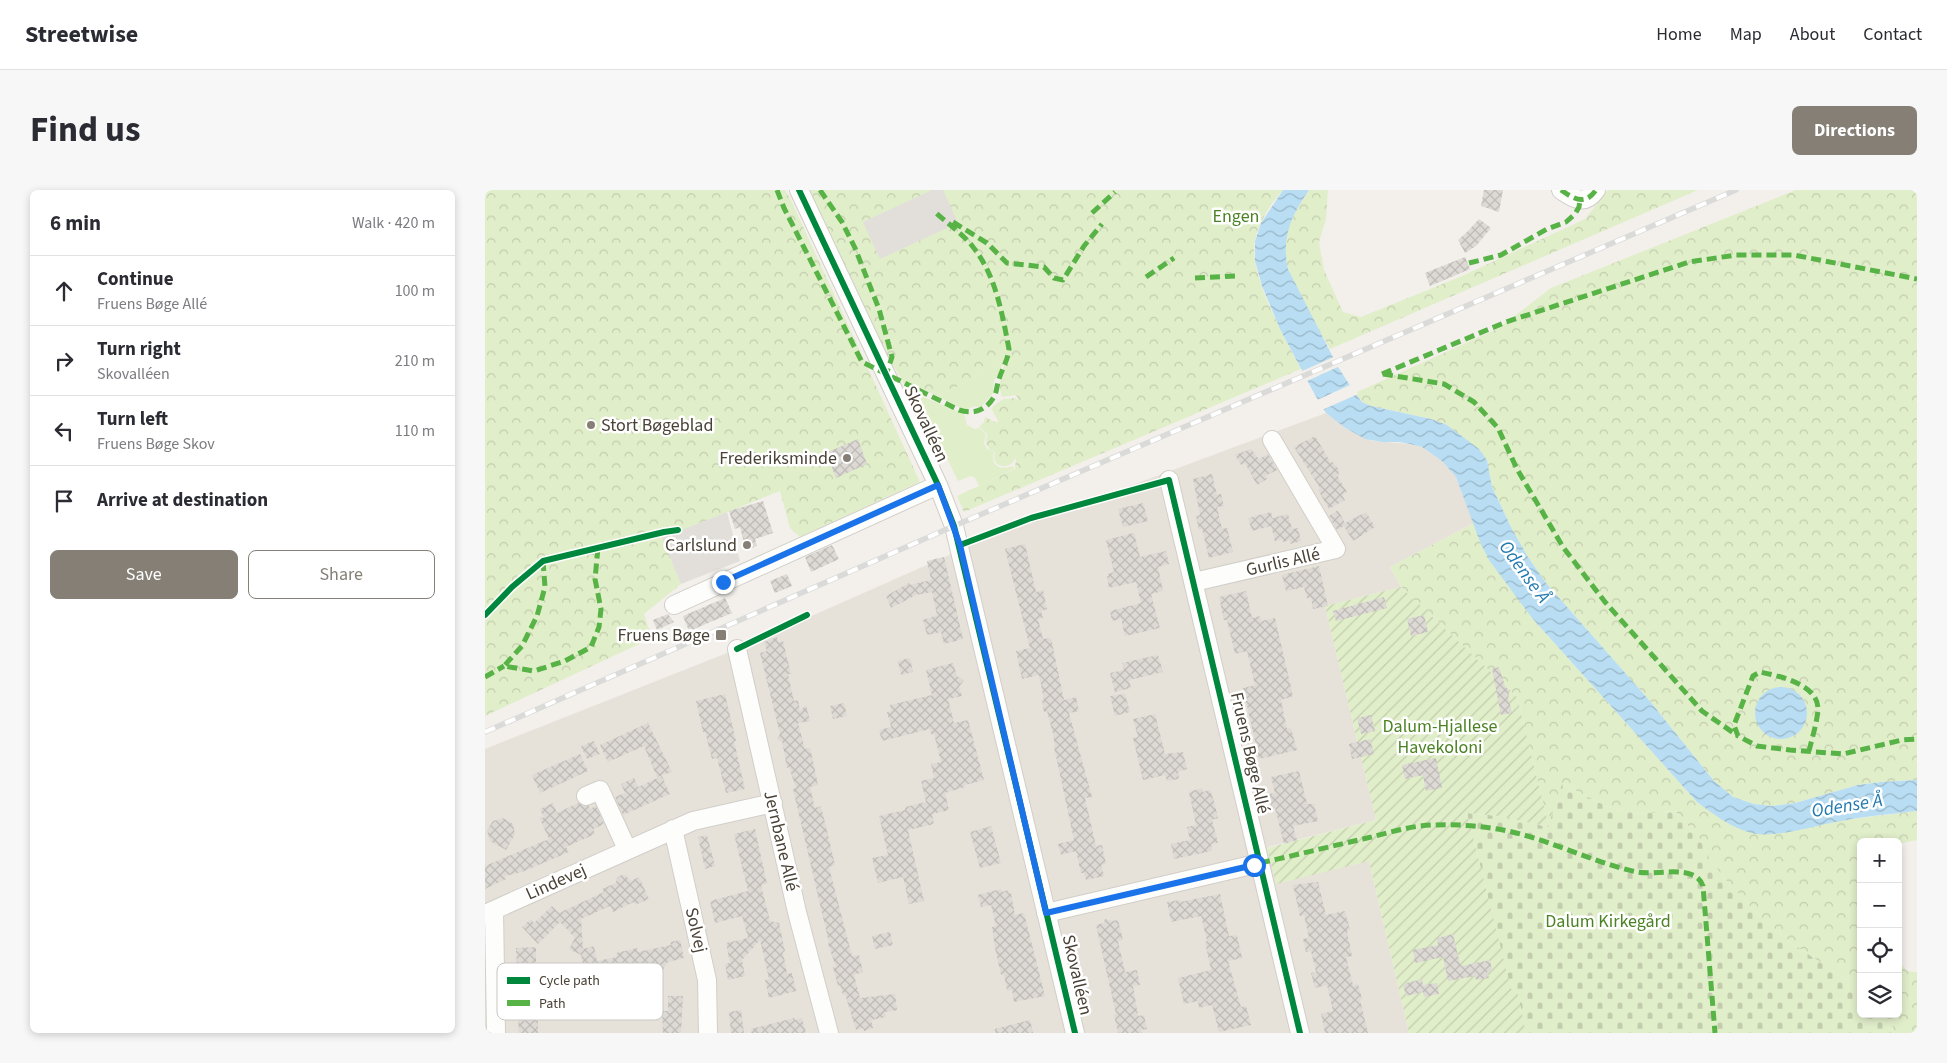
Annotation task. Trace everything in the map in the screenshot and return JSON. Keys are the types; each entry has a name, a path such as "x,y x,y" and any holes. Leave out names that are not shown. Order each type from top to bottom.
{"street":[{"name":"Skovalléen","path":"799,190 938,485 960,545 1075,1033"},
{"path":"1561,190 1570,197 1582,200 1591,196 1596,190"},
{"name":"Gurlis Allé","path":"1194,582 1336,549 1272,440"},
{"name":"Fruens Bøge Allé","path":"1169,480 1300,1033"},
{"path":"674,604 938,485"},
{"name":"Jernbane Allé","path":"737,649 797,912 829,1033"},
{"path":"600,789 627,849"},
{"name":"Lindevej","path":"489,912 693,821 773,803"},
{"name":"Solvej","path":"673,829 707,980 708,1033"},
{"path":"1046,913 1260,863"},
{"path":"489,912 496,1033"}],"shaded area":[{"path":"932,190 943,190 958,223 880,259 863,222"},
{"path":"1326,413 1344,427 1373,441 1410,444 1422,447 1442,461 1456,477 1474,523 1390,567 1401,587 1325,606 1376,820 1268,847 1276,883 1369,861 1409,1033 485,1033 485,749 737,649 974,544"},
{"path":"727,512 740,561 681,584 662,538"}],"green space":[{"name":"Fruens Bøge","path":"485,190 785,190 920,482 800,537 790,528 780,491 663,538 681,584 644,614 652,638 485,716"},
{"name":"Engen","path":"808,190 1283,190 1262,220 1255,240 1254,254 1262,288 1269,306 1301,369 964,512 957,496 1015,469 1016,457 1007,466 996,463 994,458 995,452 990,450 986,443 987,434 979,427 984,422 985,417 997,423 998,421 991,408 1003,399 1016,398 1020,403 1016,395 1002,397 999,385 1005,360 942,395 921,388 909,392 885,352"},
{"path":"1309,190 1328,190 1326,219 1319,242 1324,270 1343,312 1361,317 1462,276 1585,219 1608,190 1698,190 1330,349 1291,277 1285,255 1288,229 1295,212"},
{"path":"1796,190 1917,190 1917,780 1858,785 1795,803 1772,806 1754,804 1733,797 1714,781 1649,700 1546,583 1512,529 1492,487 1487,460 1447,425 1431,419 1371,406 1362,402 1355,393 1499,328 1551,288"},
{"path":"1005,360 994,381 993,393 980,408 975,406 965,410 921,388 942,395"},
{"path":"916,394 964,414 967,425 975,429 979,428 986,434 984,443 987,449 994,452 995,464 1004,468 1013,466 1014,469 979,486 975,478 971,476 958,481"},
{"path":"1474,523 1480,542 1532,618 1697,802 1712,813 1844,820 1917,811 1917,840 1902,843 1902,838 1857,838 1857,987 1796,946 1763,920 1724,878 1709,858 1699,838 1675,811 1637,814 1608,807 1562,784 1549,827 1517,697 1401,587 1390,567"},
{"name":"Dalum-Hjallese Havekoloni","path":"1401,587 1517,697 1549,827 1499,816 1467,813 1511,989 1517,990 1526,1033 1409,1033 1369,861 1276,884 1267,848 1376,820 1325,606"},
{"name":"Dalum Kirkegård","path":"1562,784 1608,807 1637,814 1675,811 1699,838 1709,858 1724,878 1763,920 1796,946 1857,987 1857,1018 1891,1018 1893,1033 1526,1033 1517,991 1511,990 1467,813 1499,816 1548,827"},
{"path":"1902,965 1907,971 1917,972 1917,1033 1893,1033 1891,1018 1902,1018"}],"water":[{"name":"Odense Å","path":"1283,190 1309,190 1297,209 1289,228 1286,247 1288,269 1338,367 1355,393 1362,402 1371,406 1431,419 1447,425 1479,449 1487,460 1492,487 1512,529 1546,583 1649,700 1714,781 1733,797 1754,804 1772,806 1795,803 1858,785 1917,780 1917,811 1860,818 1776,834 1757,834 1733,826 1697,802 1532,618 1489,560 1480,542 1456,477 1442,461 1422,447 1399,442 1365,439 1344,427 1326,413 1280,329 1262,286 1255,261 1255,241 1261,223"},
{"path":"1781,687 1791,689 1799,695 1805,703 1807,713 1805,723 1799,731 1791,737 1781,739 1771,737 1763,731 1757,723 1755,713 1757,703 1763,695 1771,689"}],"pier":[{"path":"1336,356 1340,366 1307,381 1302,371"},
{"path":"1352,384 1358,394 1322,410 1315,401"}],"building":[{"path":"1484,190 1503,190 1499,212 1481,206"},
{"path":"1479,219 1491,228 1476,246 1465,253 1458,240"},
{"path":"1465,257 1470,269 1430,286 1425,273"},
{"path":"1315,436 1331,463 1333,462 1339,470 1338,477 1347,492 1342,495 1345,500 1329,509 1318,490 1320,488 1294,447"},
{"name":"Frederiksminde","path":"858,439 867,464 836,478 826,453"},
{"path":"1251,449 1259,459 1268,454 1277,470 1265,476 1267,479 1257,485 1245,463 1241,465 1235,455"},
{"path":"1212,474 1217,495 1221,494 1224,506 1217,507 1222,529 1227,528 1233,552 1209,558 1202,529 1199,530 1196,516 1200,515 1193,479"},
{"path":"763,501 773,533 755,539 757,546 746,550 740,527 735,529 729,511"},
{"path":"1143,503 1148,521 1123,527 1118,509"},
{"path":"1338,510 1345,523 1366,512 1375,527 1353,541 1344,526 1337,530 1329,516"},
{"path":"1271,512 1272,518 1288,514 1292,529 1298,528 1301,541 1290,544 1290,540 1283,542 1283,539 1275,541 1271,526 1252,531 1248,518"},
{"path":"1134,533 1140,557 1166,551 1169,564 1158,567 1163,591 1151,594 1160,628 1125,636 1121,619 1112,621 1110,611 1141,603 1136,582 1109,588 1107,576 1114,572 1106,540"},
{"path":"1025,544 1036,592 1043,590 1047,609 1041,611 1043,618 1038,619 1043,639 1051,638 1064,700 1076,697 1079,711 1069,713 1092,797 1085,798 1096,846 1102,845 1106,864 1101,865 1104,876 1086,880 1084,873 1081,873 1076,851 1061,855 1058,844 1074,840 1054,747 1053,734 1047,711 1044,712 1042,700 1044,700 1039,675 1022,679 1016,651 1030,648 1005,549"},
{"path":"832,545 839,559 811,572 805,557"},
{"path":"944,557 963,639 944,644 941,632 927,635 923,620 937,615 932,592 916,595 891,608 886,596 909,583 910,585 931,580 927,561"},
{"path":"1319,566 1328,606 1313,609 1311,598 1307,598 1304,587 1286,591 1282,575"},
{"path":"787,574 792,586 775,593 770,581"},
{"path":"1246,591 1252,618 1260,616 1261,621 1275,618 1293,696 1281,700 1287,729 1291,728 1297,750 1259,759 1243,688 1255,685 1247,651 1235,654 1219,597"},
{"path":"1384,597 1387,608 1336,621 1333,611"},
{"path":"725,598 732,613 689,631 683,616"},
{"path":"668,614 674,622 657,630 653,620"},
{"path":"1424,615 1428,632 1411,636 1407,619"},
{"path":"777,637 778,642 783,641 791,674 788,674 794,701 798,700 800,711 806,705 810,721 798,723 805,749 810,748 814,765 818,785 810,787 815,808 821,806 835,865 829,867 852,956 859,955 863,972 854,975 860,998 895,994 897,1010 885,1012 886,1017 871,1020 873,1028 864,1031 863,1028 856,1030 845,994 843,995 840,985 838,986 833,967 836,967 828,944 793,789 796,788 789,767 787,768 782,741 777,740 780,734 760,653 767,651 764,642"},
{"path":"1158,655 1163,672 1129,680 1131,688 1115,692 1110,673 1124,670 1122,663"},
{"path":"910,658 913,672 901,675 898,661"},
{"path":"953,663 957,676 964,680 959,687 962,696 948,699 954,723 968,720 984,780 945,793 949,810 932,814 934,824 908,830 924,901 909,904 903,877 878,883 872,858 888,855 879,816 905,810 905,807 926,802 921,781 934,778 931,764 941,762 934,734 931,734 930,729 882,741 879,730 891,727 887,712 891,711 890,705 932,695 926,670"},
{"path":"1499,667 1505,686 1508,689 1512,713 1501,715 1492,669"},
{"path":"725,694 745,789 726,793 717,758 712,759 705,732 703,732 696,701"},
{"path":"1125,694 1130,712 1115,716 1110,696"},
{"path":"844,703 847,716 833,719 830,706"},
{"path":"1155,714 1165,754 1183,752 1187,769 1178,772 1179,779 1167,781 1165,775 1143,780 1133,738 1138,737 1133,719"},
{"path":"1371,715 1375,731 1361,734 1357,718"},
{"path":"648,723 672,772 657,777 644,746 608,762 600,745"},
{"path":"1370,739 1374,754 1352,759 1349,744"},
{"path":"594,741 600,754 587,759 581,746"},
{"path":"580,754 588,771 540,793 532,775"},
{"path":"1436,758 1442,788 1426,791 1423,775 1405,779 1402,765"},
{"path":"1299,771 1307,804 1314,804 1318,821 1293,826 1297,840 1284,844 1275,808 1272,809 1268,794 1275,793 1271,777"},
{"path":"662,776 670,794 623,815 615,797 625,793 621,784 634,778 638,787"},
{"path":"1202,788 1203,792 1210,790 1214,801 1218,818 1212,820 1218,843 1211,844 1212,851 1174,859 1171,844 1190,840 1187,827 1196,825 1189,792"},
{"path":"553,803 557,813 578,803 589,806 590,809 596,806 604,824 593,829 595,834 566,847 569,852 522,872 505,876 506,879 485,889 485,866 549,839 539,817 544,818 540,809"},
{"path":"503,818 513,824 515,834 506,850 490,841 487,830 493,821"},
{"path":"991,826 1001,863 980,868 970,832"},
{"path":"755,829 767,884 761,885 770,921 779,923 785,951 783,952 787,974 792,973 796,991 769,998 765,980 769,979 760,940 742,960 745,976 728,980 725,964 730,963 726,943 748,938 742,916 715,923 710,901 748,891 734,834"},
{"path":"707,835 715,866 705,869 698,837"},
{"path":"625,875 631,881 639,877 649,899 635,905 634,902 613,912 610,906 581,919 583,949 594,946 597,961 617,957 616,953 637,948 638,952 671,945 670,942 680,940 684,958 668,962 663,970 663,963 583,963 581,955 569,949 575,938 560,922 538,944 522,927 531,919 534,923 552,906 559,913 604,892 602,889 616,883 617,878"},
{"path":"1318,882 1326,915 1345,911 1350,930 1347,931 1352,956 1346,957 1353,985 1358,984 1368,1033 1325,1033 1321,1014 1333,1011 1327,985 1315,988 1311,973 1316,972 1311,951 1306,952 1303,939 1309,938 1304,915 1300,916 1293,885"},
{"path":"1001,889 1002,892 1008,890 1009,894 1011,893 1015,915 1024,913 1045,996 1014,1002 1012,990 1007,991 1004,974 1001,975 995,948 992,927 996,926 991,905 981,907 978,895"},
{"path":"1220,894 1229,936 1237,935 1242,958 1228,961 1241,1007 1246,1006 1251,1025 1219,1032 1212,1005 1199,1008 1198,1001 1184,1004 1178,978 1211,970 1201,916 1171,922 1167,902 1180,900 1180,902"},
{"path":"1105,919 1118,920 1123,940 1118,941 1125,972 1137,970 1140,985 1133,986 1138,1016 1144,1015 1147,1029 1141,1030 1142,1033 1118,1033 1114,1015 1116,1014 1096,925 1104,923"},
{"path":"890,932 893,945 875,949 872,936"},
{"path":"1453,934 1460,964 1462,966 1490,960 1492,971 1487,972 1489,978 1476,980 1475,976 1448,981 1443,957 1415,963 1413,950 1438,945 1437,938"},
{"path":"536,947 536,963 517,963 516,948"},
{"path":"1422,979 1423,985 1437,983 1439,994 1424,997 1423,992 1406,996 1403,984"},
{"path":"668,996 683,996 681,1033 663,1033 663,1011 668,1011"},
{"path":"741,1010 744,1033 731,1033 729,1012"},
{"path":"794,1018 795,1020 802,1018 806,1033 751,1033 751,1029"},
{"path":"518,1020 538,1020 538,1033 519,1033"},
{"path":"1030,1020 1033,1033 995,1033 995,1029"}],"railway":[{"path":"485,732 954,526 1736,190"}],"marked path":[{"path":"777,190 784,208 862,362 959,410 970,412 980,410 995,395 1007,357 1009,349 1004,322 993,283 981,258 965,238 935,212"},
{"path":"820,190 842,222 855,248 879,309 892,357 886,375"},
{"path":"1561,190 1579,199 1588,198 1596,190"},
{"path":"1092,213 1115,192"},
{"path":"1469,263 1501,255 1547,229 1566,222 1575,214 1580,200"},
{"path":"953,222 987,243 1007,263 1044,267 1054,278 1063,280 1084,246 1102,224"},
{"path":"1382,374 1506,322 1689,262 1736,255 1794,255 1917,279"},
{"path":"1146,277 1174,258"},
{"path":"1195,278 1237,276"},
{"path":"1383,374 1444,384 1474,402 1498,428 1517,469 1563,547 1605,602 1702,711 1738,736"},
{"path":"543,561 545,587 537,616 522,646 504,666 534,671 565,661 591,647 599,627 601,609 595,579 598,548"},
{"path":"485,677 504,666"},
{"path":"1809,751 1818,709 1812,693 1805,687 1777,676 1760,672 1753,676 1734,725 1738,736 1757,746 1790,750 1843,754 1902,740 1917,739"},
{"path":"1260,863 1409,828 1426,825 1452,825 1486,827 1520,834 1637,872 1674,872 1692,875 1699,879 1703,886 1715,1033"}],"cycle path":[{"path":"799,190 938,485 954,526 1075,1033"},
{"path":"960,545 1031,518 1169,480 1300,1033"},
{"path":"485,615 512,587 543,561 678,530"},
{"path":"737,649 807,615"}],"place":[{"name":"Stort Bøgeblad","path":"591,425"},
{"name":"Frederiksminde","path":"847,458"},
{"name":"Carlslund","path":"747,545"},
{"name":"Fruens Bøge","path":"721,635"}],"route":[{"path":"723,582 938,485 960,545 1046,913 1254,865"}]}
